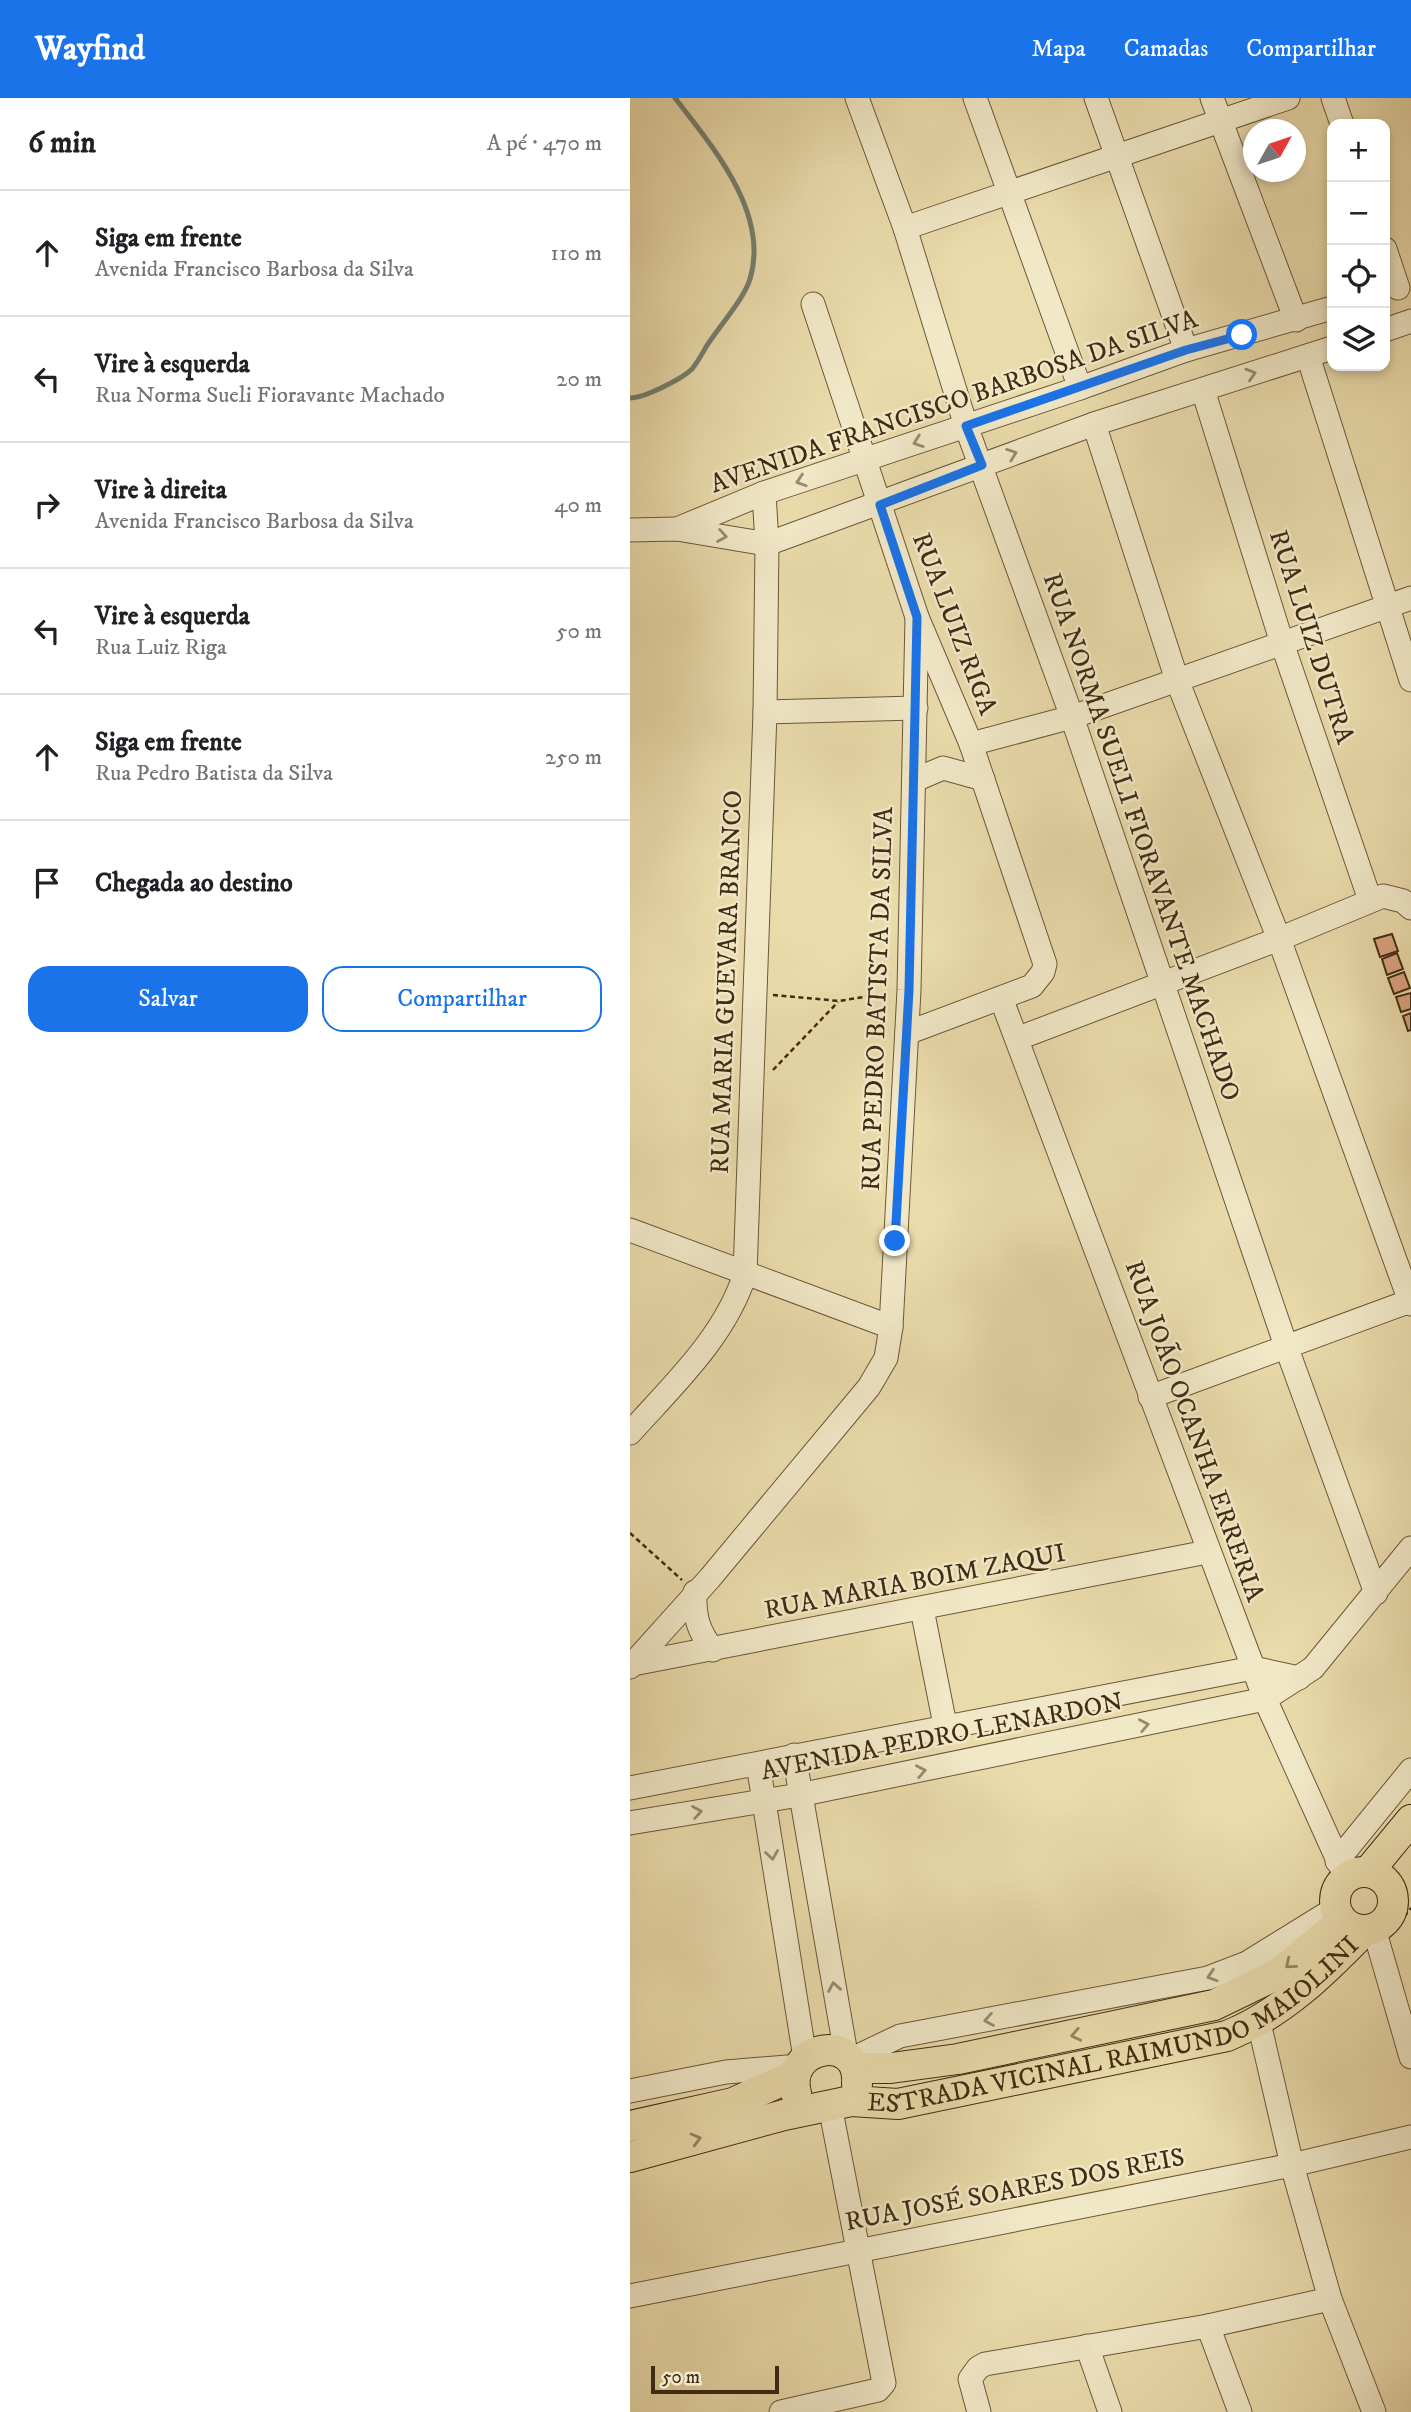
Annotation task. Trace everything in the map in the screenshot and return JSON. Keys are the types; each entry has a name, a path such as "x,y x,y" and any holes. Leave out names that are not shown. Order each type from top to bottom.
{"main road":[{"path":"1411,1820 1350,1870 1335,1897 1354,1922 1385,1922 1391,1911 1393,1898 1411,1874"},
{"path":"1350,1870 1380,1877 1393,1898"},
{"name":"ESTRADA VICINAL RAIMUNDO MAIOLINI","path":"851,2060 891,2068 958,2059 1214,2005 1278,1974 1354,1922"},
{"name":"ESTRADA VICINAL RAIMUNDO MAIOLINI","path":"630,2157 832,2106 898,2104 1227,2036 1259,2023 1300,1994 1354,1922"},
{"path":"630,2126 733,2103 824,2050 851,2060 857,2090 832,2106 796,2092 800,2066"}],"street":[{"name":"RUA NORMA SUELI FIORAVANTE MACHADO","path":"857,98 905,228 966,426 1072,717 1286,1346 1376,1593"},
{"path":"975,98 1080,388"},
{"path":"1096,98 1186,350"},
{"path":"1212,98 1296,320"},
{"path":"905,228 1288,98"},
{"path":"1333,98 1340,119"},
{"path":"1390,264 1398,288"},
{"name":"RUA LUIZ RIGA","path":"813,304 917,617 971,744 1045,964 1043,972 1032,986 1001,998"},
{"name":"AVENIDA FRANCISCO BARBOSA DA SILVA","path":"677,529 764,493 1186,350 1327,310"},
{"path":"1390,329 1410,323"},
{"name":"AVENIDA FRANCISCO BARBOSA DA SILVA","path":"630,530 677,529 767,544 880,505 1094,424 1327,350"},
{"path":"1308,356 1411,680"},
{"name":"RUA LUIZ DUTRA","path":"1203,390 1282,643 1370,900"},
{"path":"1094,424 1177,680 1279,939 1410,1302 1150,1397"},
{"name":"RUA MARIA GUEVARA BRANCO","path":"630,1433 722,1327 735,1304 745,1274 765,712 767,544 764,493"},
{"path":"971,744 1072,717 1411,598"},
{"name":"RUA PEDRO BATISTA DA SILVA","path":"631,1666 869,1387 886,1357 891,1327 909,990 917,617"},
{"path":"765,712 916,708"},
{"path":"915,780 943,768 983,779"},
{"path":"1019,1038 1279,939 1383,895 1408,901"},
{"path":"907,1033 1001,998"},
{"name":"RUA JOÃO OCANHA ERRERIA","path":"1001,998 1019,1038 1207,1552 1265,1699 1350,1870"},
{"path":"630,1230 891,1327"},
{"path":"1265,1699 1313,1668 1411,1548"},
{"name":"RUA MARIA BOIM ZAQUI","path":"631,1666 1207,1552"},
{"path":"695,1592 694,1612 698,1626 713,1650"},
{"path":"922,1609 946,1730"},
{"path":"1253,1668 1298,1678"},
{"name":"AVENIDA PEDRO LENARDON","path":"630,1788 794,1755 946,1730 1253,1668"},
{"name":"AVENIDA PEDRO LENARDON","path":"630,1823 764,1802 1265,1699"},
{"path":"794,1755 799,1795 851,2060"},
{"path":"630,2091 726,2072 800,2066 758,1764"},
{"path":"1350,1870 1411,1770"},
{"path":"1354,1922 1411,2057"},
{"path":"1259,2023 1292,2165 1330,2299 1374,2412"},
{"path":"781,2412 878,2390 884,2383 832,2106"},
{"name":"RUA JOSÉ SOARES DOS REIS","path":"630,2296 1292,2165 1411,2137"},
{"path":"979,2412 970,2386 972,2374 985,2364 1208,2326 1330,2299"},
{"path":"1208,2326 1240,2412"},
{"path":"1087,2346 1110,2412"}],"path":[{"path":"755,993 839,1001 909,990"},
{"path":"772,1072 839,1001"},
{"path":"630,1533 695,1592"}],"building":[{"path":"1392,934 1398,951 1380,957 1374,939"},
{"path":"1397,953 1403,969 1387,975 1382,959"},
{"path":"1404,972 1410,988 1394,994 1388,978"},
{"path":"1411,993 1411,1009 1401,1012 1396,997"},
{"path":"1411,1013 1411,1030 1408,1031 1403,1016"}],"waterway":[{"path":"630,398 662,387 692,369 747,287 754,254 752,230 745,205 734,182 705,137 675,98"}],"route":[{"path":"895,1241 909,990 917,617 880,505 982,465 966,426 1186,350 1242,335"}]}
